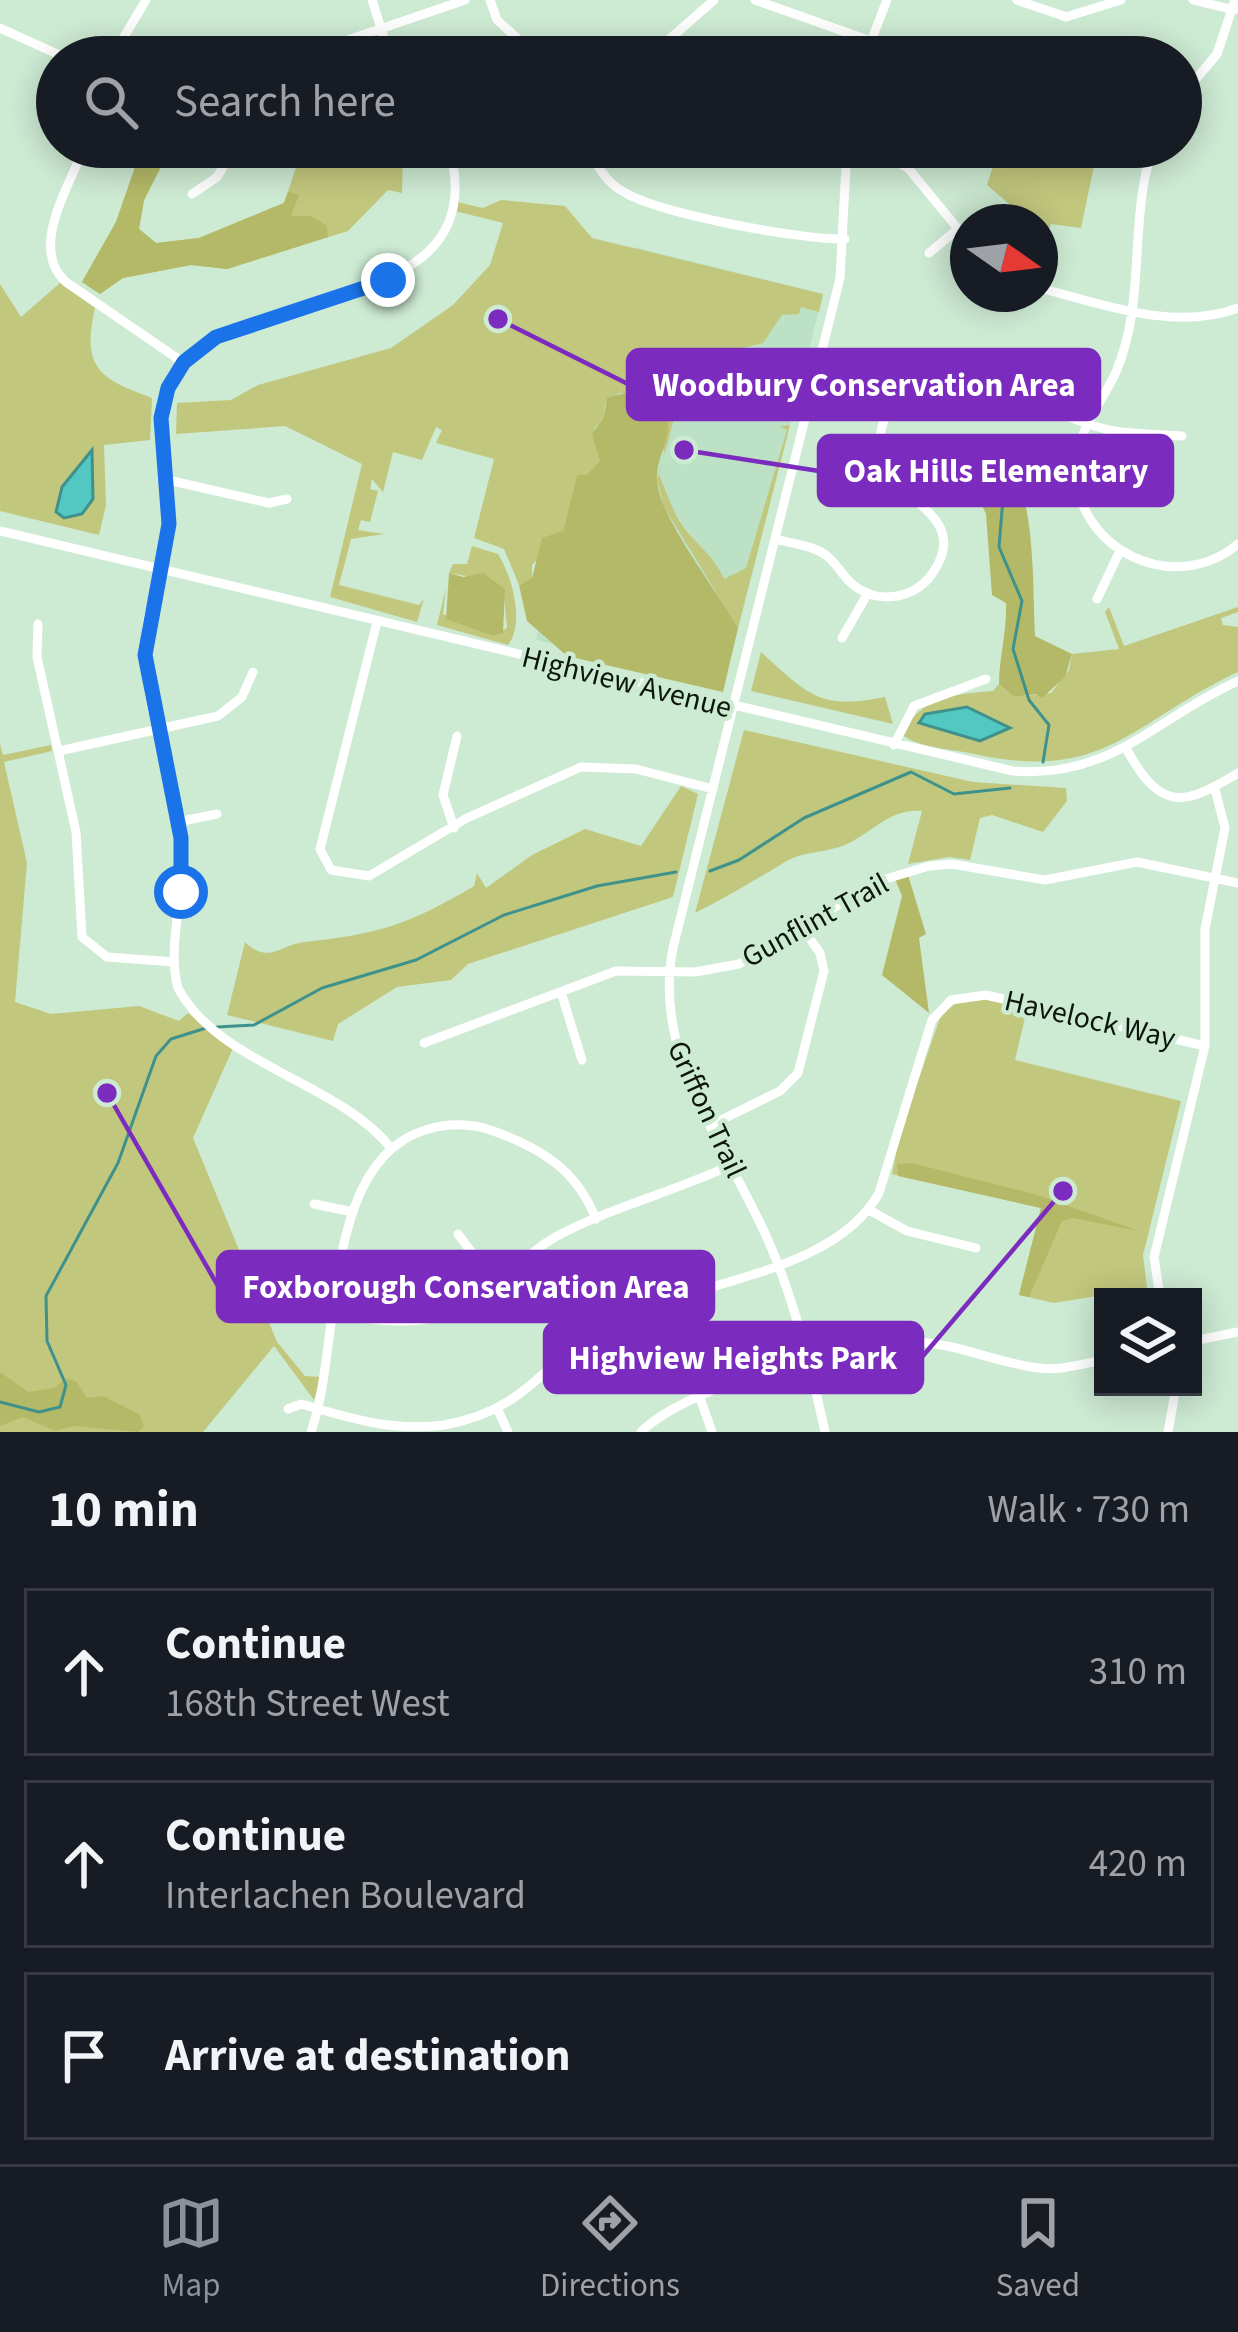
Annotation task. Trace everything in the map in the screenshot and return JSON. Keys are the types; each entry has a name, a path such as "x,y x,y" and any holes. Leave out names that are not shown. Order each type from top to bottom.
{"street":[{"path":"125,36 146,0"},
{"path":"372,0 381,36"},
{"path":"355,36 465,0"},
{"path":"490,0 497,20 515,36"},
{"path":"673,36 714,0"},
{"path":"755,0 862,36"},
{"path":"872,36 887,0"},
{"path":"1017,0 1058,17 1121,0"},
{"path":"1193,0 1235,7 1217,54 1202,72"},
{"path":"0,28 36,44"},
{"path":"76,168 51,235 53,267 66,282 184,362"},
{"path":"192,194 222,168"},
{"path":"391,1148 356,1112 265,1065 195,1011 178,988 174,962 182,876 177,822 145,655 162,569 168,481 161,418 168,388 184,362 216,337 377,284 414,264 446,219 452,168"},
{"path":"599,168 604,177 635,198 793,235 845,239"},
{"name":"Griffon Trail","path":"825,1432 808,1357 777,1263 671,1035 669,972 845,239 847,168"},
{"path":"908,168 950,219"},
{"path":"1148,168 1131,310 1115,374 1088,423 1077,455 1080,495 1089,516 1120,551 1151,566 1176,569 1205,563 1238,544"},
{"path":"929,254 950,236"},
{"path":"1058,292 1131,310 1190,316 1238,308"},
{"path":"776,539 826,556 868,593 887,597 916,589 935,568 941,549 932,512 894,480 881,452 884,420 904,392 926,382 954,383 1038,402 1114,431 1182,436"},
{"path":"168,481 269,503 287,499"},
{"name":"Highview Avenue","path":"0,531 1003,770 1039,773 1082,767 1127,750 1188,706 1238,681"},
{"path":"1097,599 1120,551"},
{"path":"842,638 868,593"},
{"path":"377,622 321,860 334,871 364,877 544,779 581,767 622,766 713,789"},
{"path":"38,624 37,658 78,850 78,924 90,946 107,957 174,962"},
{"path":"58,751 225,713 242,697 253,672"},
{"path":"894,745 899,726 914,706 986,679"},
{"path":"454,828 442,800 457,736"},
{"path":"1127,750 1144,781 1162,794 1190,799 1238,772"},
{"path":"1159,1288 1154,1257 1205,1046 1205,929 1225,828 1215,789"},
{"path":"177,822 217,814"},
{"name":"Gunflint Trail","path":"424,1043 616,971 669,972 739,964 879,881 937,864 1045,880 1137,862 1238,883"},
{"path":"711,1125 780,1091 798,1072 824,971 820,953 803,928"},
{"path":"80,955 90,946"},
{"path":"561,992 582,1060"},
{"name":"Havelock Way","path":"869,1210 932,1020 951,1000 986,995 1205,1046"},
{"path":"311,1432 353,1212 366,1177 391,1148 446,1126 493,1130 568,1172 596,1219"},
{"path":"333,1313 428,1322 472,1305 543,1244 731,1165"},
{"path":"314,1204 353,1212"},
{"path":"288,1409 301,1404 364,1423 406,1427 445,1425 497,1408 533,1387 609,1324 837,1240 869,1210 907,1232 976,1248"},
{"path":"458,1234 496,1285"},
{"path":"1202,1339 1238,1332"},
{"path":"641,1432 672,1408 808,1357 912,1342 1039,1369 1094,1361"},
{"path":"1168,1432 1174,1396"},
{"path":"700,1398 712,1432"},
{"path":"497,1408 508,1432"}],"shaded area":[{"path":"634,247 823,294 724,685 536,640"}],"green space":[{"path":"135,168 160,168 144,200 139,229 156,243 199,238 284,203 296,168 403,168 402,193 388,190 348,231 227,269 191,265 122,278 100,294 82,282 116,222"},
{"path":"135,168 160,168 144,200 139,229 156,243 199,238 284,203 288,192 299,195 291,216 311,216 327,226 328,237 227,269 191,265 123,278 100,294 82,282 116,222"},
{"path":"992,168 1094,168 1081,228 1058,225 1058,204 1009,204 987,185"},
{"path":"501,200 565,206 592,238 823,294 819,312 801,307 799,314 782,315 763,343 709,355 672,374 665,385 669,398 678,403 665,453 638,394 619,393 605,403 604,417 594,429 600,461 587,476 577,476 563,531 532,565 532,578 519,585 504,549 474,538 494,459 436,443 442,430 436,427 422,460 393,452 383,492 372,479 370,489 378,491 370,522 361,520 358,530 384,534 351,539 339,585 419,605 424,599 417,622 330,597 362,464 285,426 176,434 177,403 231,400 258,385 391,348 453,305 490,265 503,223 455,211 457,202 483,208"},
{"path":"60,283 95,308 91,344 98,368 118,384 152,398 150,440 104,445 106,505 99,535 0,511 0,284 21,317"},
{"path":"629,392 648,395 665,408 668,428 657,472 660,496 678,534 738,628 723,692 567,656 527,621 519,585 532,578 542,538 563,531 577,475 587,475 600,461 592,434 604,417 607,398"},
{"path":"790,425 738,628 664,507 657,480 663,459 659,475 677,516 724,579 746,568 787,430 780,426"},
{"path":"942,439 999,441 1020,484 1030,535 1035,636 1072,654 1065,677 1042,698 1036,694 1014,697 999,684 1006,603 992,595 986,514 973,486 943,451"},
{"path":"472,546 498,554 508,574 516,625 508,645 437,625 446,588 443,614 493,636 507,628 504,596 493,581 449,573 453,564 467,564"},
{"path":"449,573 463,577 483,573 505,589 503,633 493,636 446,619"},
{"path":"1109,607 1124,646 1238,607 1238,612 1221,618 1223,625 1238,627 1238,672 1115,743 1056,760 1019,761 974,754 902,735 928,705 952,696 993,691 999,684 1014,697 1051,693 1069,670 1072,654 1119,649 1105,612"},
{"path":"761,652 816,696 845,702 885,697 893,724 751,691"},
{"path":"744,730 973,782 1066,788 1067,801 1043,832 992,815 980,818 970,860 949,857 908,864 922,811 901,813 847,844 792,858 695,913"},
{"path":"0,744 3,755 51,745 52,751 4,762 27,863 15,1002 51,1014 139,1006 179,1021 188,1013 233,1048 193,1138 277,1342 305,1376 321,1377 314,1400 274,1346 203,1432 0,1432"},
{"path":"681,786 698,794 673,897 468,964 451,980 397,987 338,1024 333,1041 227,1015 245,942 268,953 391,926 474,886 477,873 486,888 532,855 585,829 641,846"},
{"path":"908,875 926,934 919,938 929,1013 882,975 902,896 895,879"},
{"path":"978,998 1027,1009 1015,1060 1181,1101 1143,1255 1147,1288 1094,1288 1094,1297 1054,1303 1019,1295 1041,1208 892,1174 900,1133 941,1015 960,1000"},
{"path":"912,1163 1037,1195 1139,1231 1072,1218 1062,1221 1029,1297 1019,1295 1041,1208 898,1176 897,1164"},
{"path":"0,1372 28,1392 54,1388 67,1378 77,1382 87,1398 103,1396 139,1414 144,1426 138,1432 74,1426 55,1431 23,1417 0,1426"}],"water":[{"path":"92,450 93,499 82,514 64,518 56,512 62,487"},
{"path":"967,707 1010,728 980,741 919,723 925,714"}],"waterway":[{"path":"1005,474 999,547 1022,601 1013,649 1029,700 1049,725 1043,762"},
{"path":"710,871 739,860 804,818 911,772 954,794 1010,788"},
{"path":"217,1027 254,1025 322,988 416,960 504,915 597,886 676,872"},
{"path":"0,1402 39,1412 60,1407 66,1385 47,1341 46,1296 118,1163 156,1056 171,1039 206,1028"}],"place":[{"name":"Woodbury Conservation Area","path":"498,319"},
{"name":"Oak Hills Elementary","path":"684,450"},
{"name":"Foxborough Conservation Area","path":"107,1093"},
{"name":"Highview Heights Park","path":"1063,1191"}],"route":[{"path":"181,892 181,838 145,655 169,524 161,418 168,388 184,362 216,337 388,280"}]}
